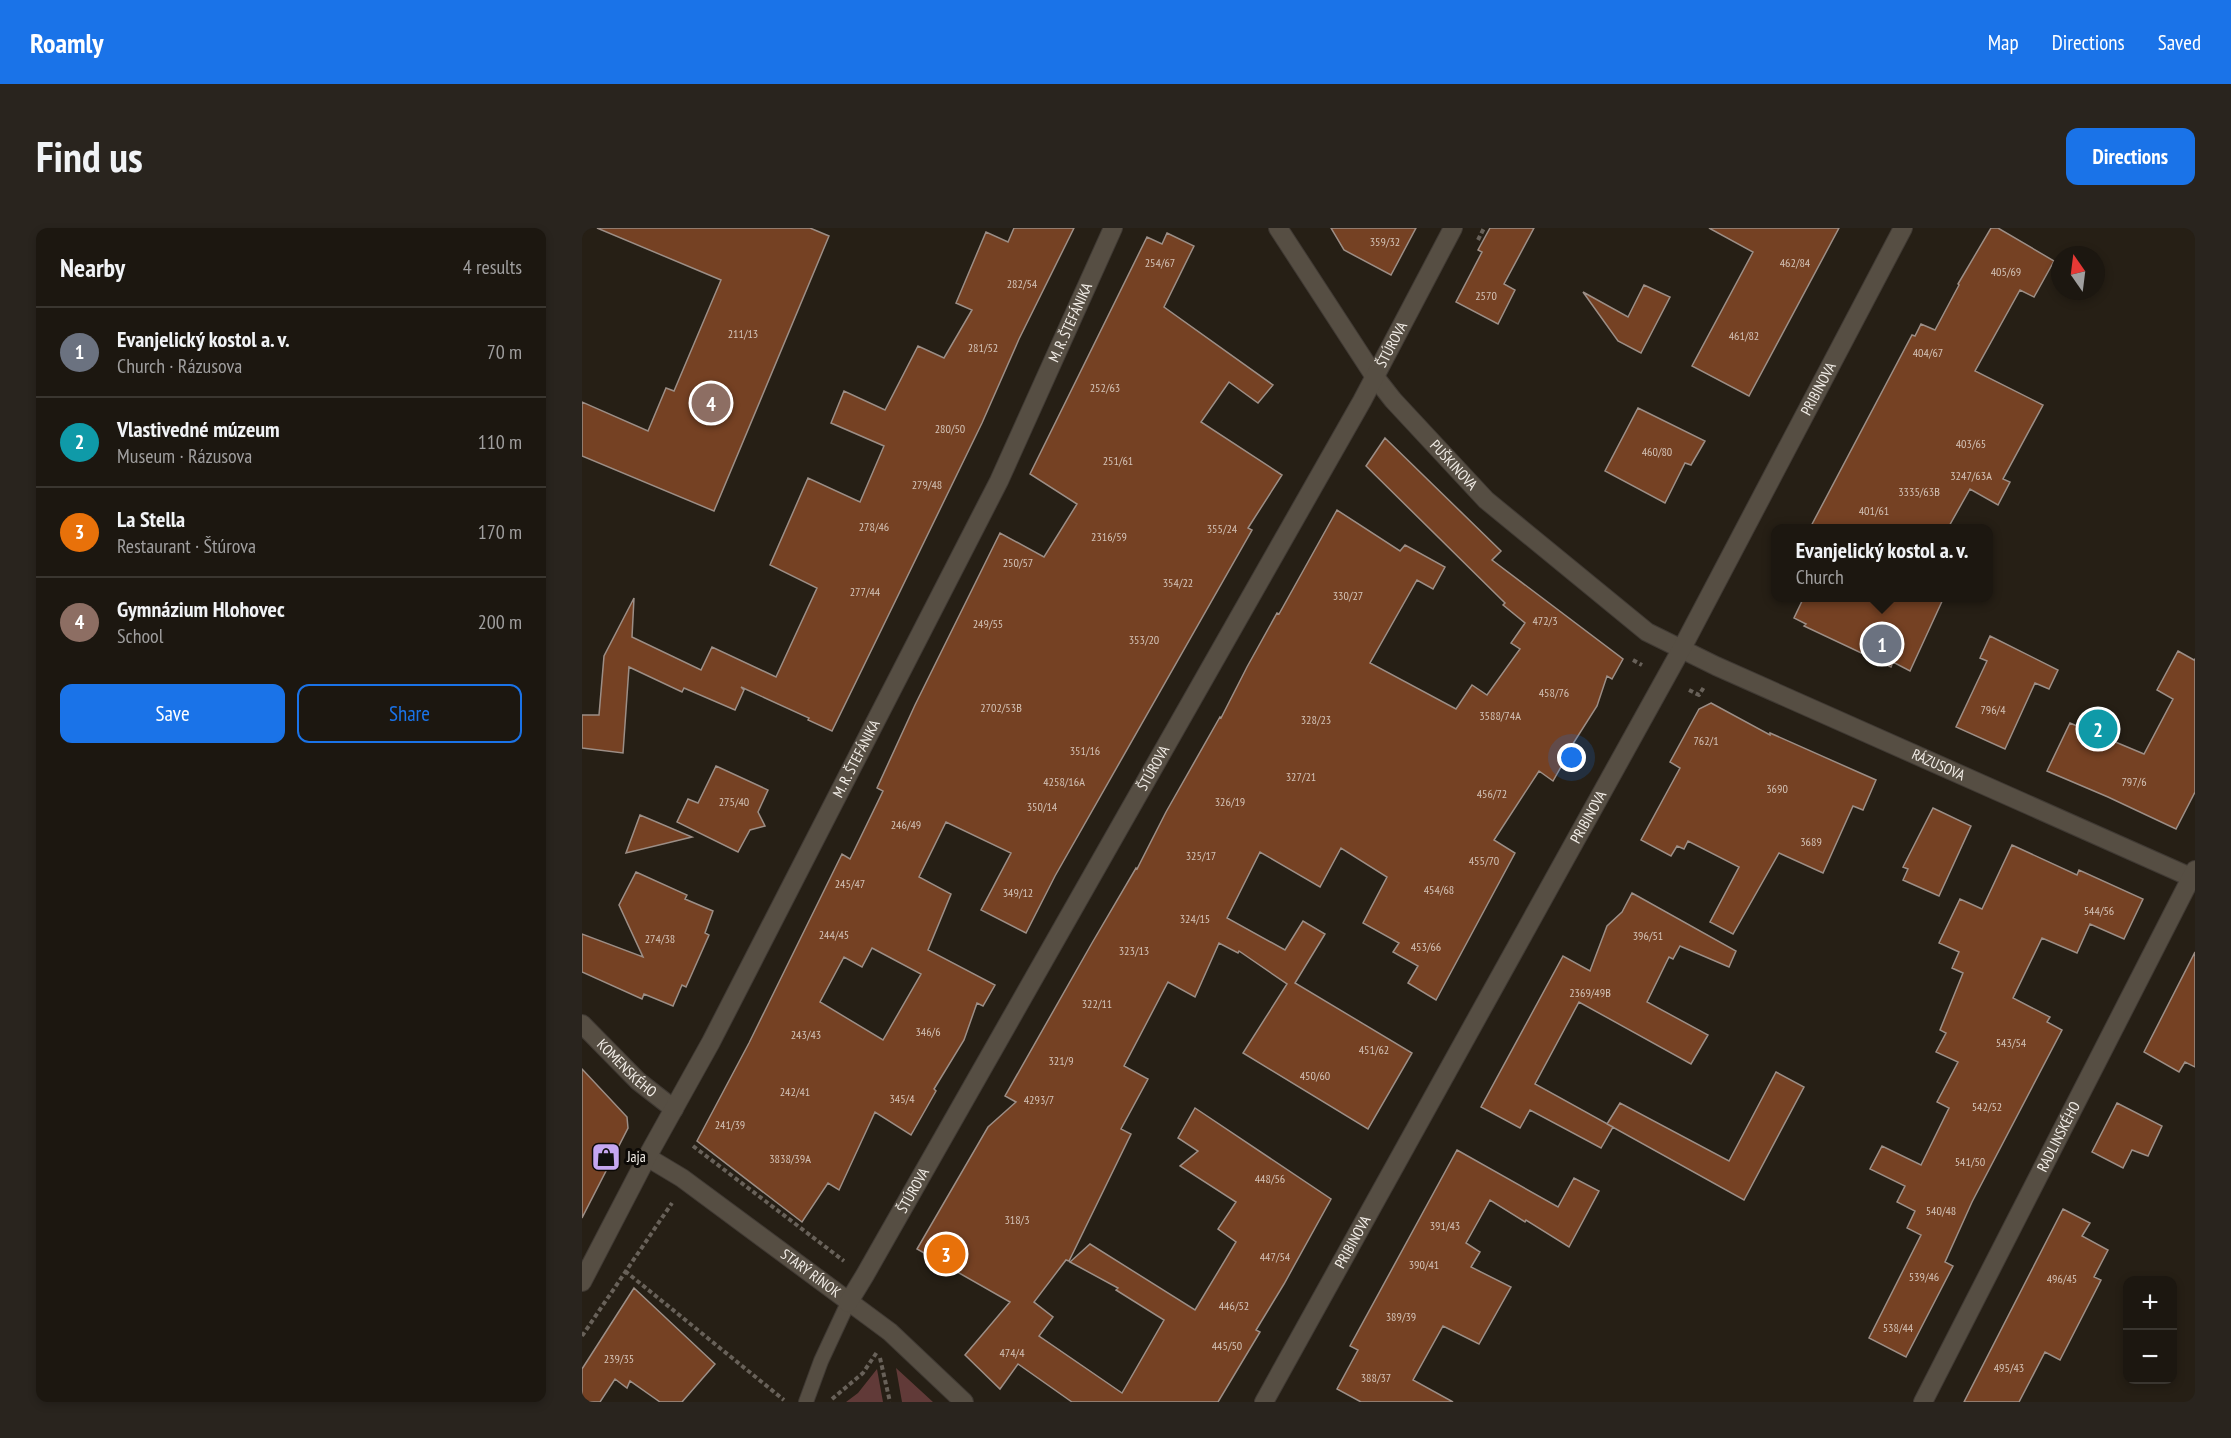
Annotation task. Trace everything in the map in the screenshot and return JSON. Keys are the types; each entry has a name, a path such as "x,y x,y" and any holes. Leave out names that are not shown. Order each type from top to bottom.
{"street":[{"name":"M. R. ŠTEFÁNIKA","path":"582,1282 647,1157 711,1042 999,482 1113,228"},
{"name":"PUŠKINOVA","path":"1278,228 1375,377 1393,400 1486,500 1647,633 1681,650"},
{"name":"ŠTÚROVA","path":"848,1303 1375,377 1453,228"},
{"name":"PRIBINOVA","path":"1263,1402 1681,650 1903,228"},
{"name":"RÁZUSOVA","path":"1681,650 2194,876"},
{"name":"RADLINSKÉHO","path":"1923,1402 2194,876"},
{"name":"KOMENSKÉHO","path":"582,1023 638,1081 674,1109"},
{"name":"STARÝ RÍNOK","path":"647,1157 682,1178 890,1332 964,1402"}],"lane":[{"path":"806,1402 821,1362 848,1303"}],"path":[{"path":"1633,660 1642,665"},
{"path":"1689,690 1699,694 1706,684"},
{"path":"693,1146 844,1261"},
{"path":"582,1336 674,1200"},
{"path":"625,1271 786,1402"},
{"path":"824,1400 832,1399 863,1373 878,1350 890,1402"}],"shaded area":[{"path":"896,1368 933,1402 902,1402"},
{"path":"877,1369 883,1402 846,1402 858,1393"}],"building":[{"path":"597,228 810,228 829,236 714,511 582,456 582,402 648,431 666,388 674,391 721,280"},
{"path":"1014,228 1074,228 832,731 741,687 744,690 735,710 684,688 682,692 629,667 623,753 582,748 582,715 599,715 604,656 634,598 632,637 701,670 712,647 776,677 817,588 770,565 808,478 860,502 884,446 831,423 844,391 885,410 918,346 944,358 972,310 956,303 986,232 1008,242"},
{"path":"1331,228 1416,228 1391,275 1344,250"},
{"path":"1490,228 1534,228 1504,284 1515,290 1498,324 1456,302 1482,252 1478,250"},
{"path":"1709,228 1839,228 1749,396 1692,366 1753,252"},
{"path":"1991,228 1998,228 2051,259 2051,266 2034,297 2020,290 1975,371 2043,405 2003,479 2010,482 1998,505 1970,489 1950,524 1812,524 1912,335 1915,336 1921,324 1935,330"},
{"path":"1167,233 1194,246 1164,307 1273,385 1258,403 1229,382 1201,422 1282,475 1248,528 1252,530 1055,876 1026,933 981,910 1011,853 946,822 919,877 951,894 928,950 995,985 983,1006 977,1003 964,1040 934,1089 936,1091 911,1135 875,1112 839,1190 828,1183 802,1222 697,1141 749,1043 842,854 850,859 883,791 877,788 915,705 1000,533 1044,557 1077,504 1030,474 1147,237 1162,244","holes":["872,948 921,974 883,1040 820,1002 844,957 862,967"]},
{"path":"1644,285 1670,297 1641,353 1618,341 1583,292 1628,317"},
{"path":"1638,408 1705,441 1691,465 1685,463 1665,503 1605,471"},
{"path":"1385,438 1501,551 1492,560 1623,659 1612,679 1607,676 1597,706 1569,750 1553,781 1539,771 1494,840 1515,853 1436,1000 1408,983 1418,966 1393,952 1399,943 1363,923 1387,877 1341,848 1320,887 1260,852 1227,918 1285,950 1303,921 1325,934 1295,983 1412,1053 1368,1129 1243,1053 1287,984 1239,951 1238,953 1219,943 1195,997 1168,982 1124,1066 1148,1079 1121,1129 1131,1134 1069,1261 1066,1260 1034,1302 1053,1317 1039,1336 1122,1393 1164,1320 1116,1290 1118,1288 1070,1262 1090,1244 1195,1310 1236,1242 1218,1229 1236,1202 1180,1166 1198,1151 1178,1138 1195,1108 1331,1199 1256,1330 1260,1332 1218,1402 1072,1402 1018,1364 1000,1389 965,1355 1010,1302 917,1249 988,1127 1016,1102 1005,1096 1137,869 1166,812 1337,510 1400,551 1405,545 1445,567 1433,589 1417,580 1370,663 1456,709 1472,685 1487,695 1520,649 1511,643 1525,623 1503,605 1505,603 1366,466"},
{"path":"1802,602 1942,602 1910,671 1893,662 1891,667 1804,626 1806,624 1794,618"},
{"path":"1990,636 2058,670 2049,689 2035,683 2005,749 1956,727 1987,661 1980,658"},
{"path":"2178,651 2195,659 2195,792 2176,829 2047,771 2070,723 2144,754 2173,699 2157,690"},
{"path":"1711,703 1770,735 1770,733 1876,780 1863,810 1853,806 1823,873 1779,853 1733,934 1710,922 1739,867 1688,841 1684,849 1677,846 1671,856 1641,840 1680,768 1670,762 1699,709"},
{"path":"716,766 768,790 758,812 765,826 750,830 738,852 677,822 688,799 698,803"},
{"path":"1933,808 1971,826 1939,896 1903,880 1908,869 1903,867"},
{"path":"640,815 692,837 626,853"},
{"path":"2012,845 2077,875 2079,870 2143,899 2124,939 2090,924 2077,953 2042,938 2013,998 2050,1017 2047,1022 2062,1030 1972,1202 1945,1262 1953,1266 1906,1357 1869,1338 1921,1235 1907,1228 1915,1211 1897,1202 1905,1186 1870,1169 1882,1146 1921,1165 1949,1108 1937,1102 1958,1062 1936,1052 1946,1033 1940,1030 1963,973 1952,968 1959,952 1939,943 1960,899 1982,909"},
{"path":"636,872 687,895 685,899 713,911 705,933 709,935 686,987 682,985 673,1006 644,994 642,999 582,972 582,934 643,957 619,905"},
{"path":"1632,893 1736,951 1729,967 1680,946 1673,959 1669,957 1647,1002 1708,1035 1691,1064 1579,1002 1535,1084 1613,1127 1601,1148 1530,1110 1520,1128 1481,1107 1563,956 1590,971 1607,926 1622,912"},
{"path":"2195,952 2195,1067 2185,1062 2179,1072 2144,1052"},
{"path":"582,1069 627,1117 628,1128 582,1218"},
{"path":"1776,1072 1804,1087 1744,1200 1607,1124 1620,1103 1729,1161"},
{"path":"2117,1103 2162,1126 2148,1156 2132,1150 2123,1168 2092,1152"},
{"path":"1457,1150 1558,1207 1574,1178 1599,1191 1569,1247 1490,1200 1466,1243 1480,1252 1471,1267 1511,1287 1479,1344 1443,1326 1413,1380 1453,1402 1361,1402 1337,1389 1358,1350 1350,1346"},
{"path":"2063,1209 2090,1223 2082,1236 2108,1250 2094,1277 2101,1280 2060,1360 2045,1352 2019,1402 1964,1402"},
{"path":"634,1288 715,1364 682,1402 660,1402 630,1381 627,1388 615,1379 600,1402 582,1402 582,1369"}],"place":[{"name":"Gymnázium Hlohovec","path":"711,403"},
{"name":"Evanjelický kostol a. v.","path":"1882,644"},
{"name":"Vlastivedné múzeum","path":"2098,729"},
{"name":"Jaja","path":"606,1157"},
{"name":"La Stella","path":"946,1254"}]}
